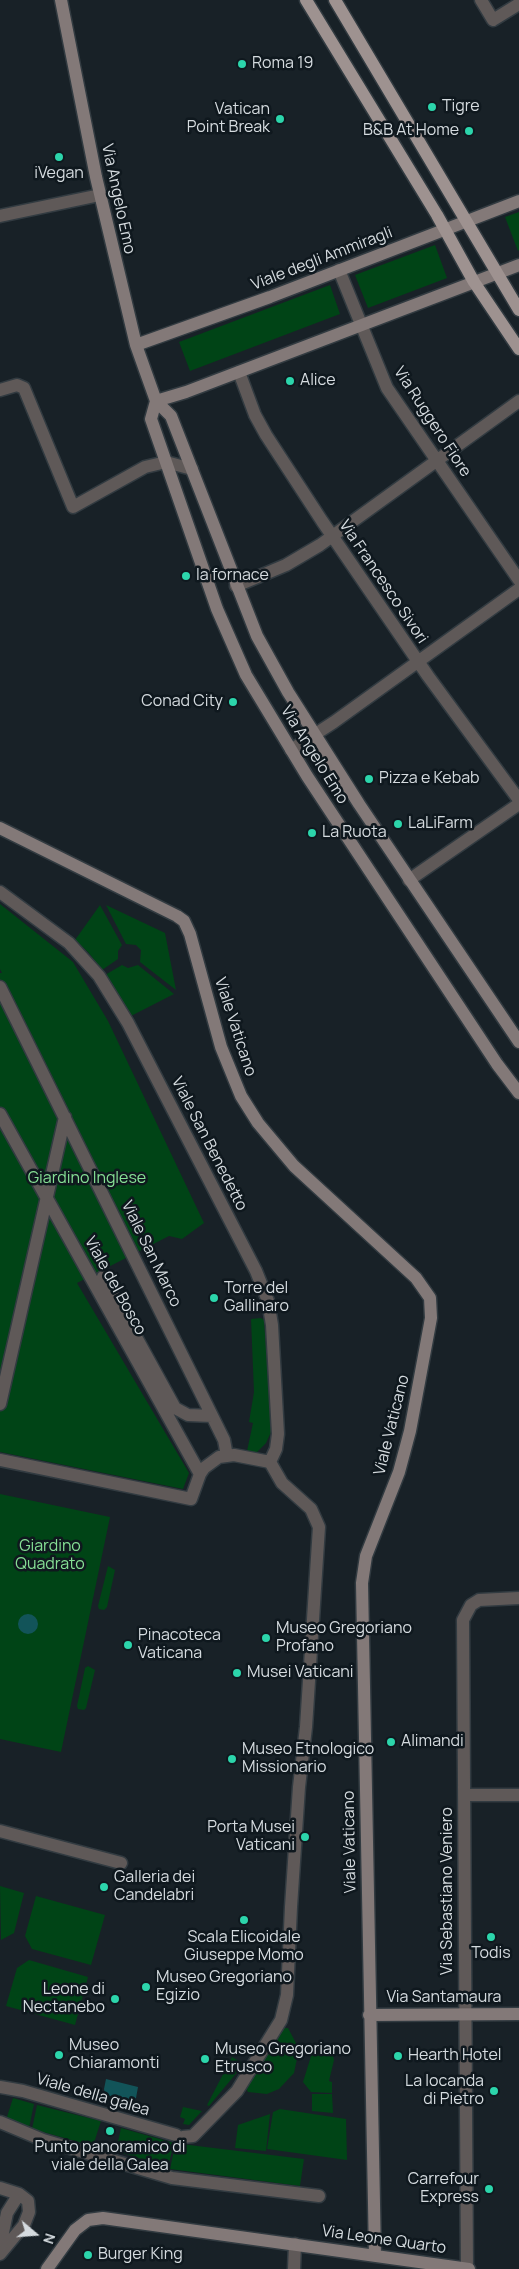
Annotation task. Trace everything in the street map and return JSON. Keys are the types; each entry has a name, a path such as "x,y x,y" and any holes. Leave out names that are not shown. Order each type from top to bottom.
{"main road":[{"name":"Via Angelo Emo","path":"61,0 100,195 136,345 156,401 171,416 256,636 271,664 409,880 519,1042"},
{"path":"306,0 445,230 474,282 519,349"},
{"path":"335,0 519,310"},
{"name":"Viale degli Ammiragli","path":"136,345 519,201"},
{"path":"156,401 239,372 519,265"},
{"name":"Via Angelo Emo","path":"156,401 152,419 166,462 217,609 232,647 246,674 291,750 493,1057 519,1093"},
{"name":"Viale Vaticano","path":"0,828 184,921 190,934 227,1063 241,1096 258,1123 294,1166 416,1278 430,1298 432,1318 410,1431 399,1472 366,1556 362,1583 375,2255"},
{"name":"Via Santamaura","path":"369,2015 519,2014"},
{"name":"Via Leone Quarto","path":"46,2269 68,2236 84,2222 96,2218 112,2218 468,2269"}],"street":[{"path":"481,0 493,20 519,4"},
{"path":"0,216 100,195"},
{"name":"Via Ruggero Fiore","path":"338,270 387,388 519,580"},
{"name":"Via Francesco Sivori","path":"239,372 266,436 418,662 519,800"},
{"path":"0,390 17,385 24,388 73,507 145,467 166,462 192,469"},
{"path":"236,586 286,565 332,536 519,401"},
{"path":"291,750 519,589"},
{"path":"409,880 519,804"},
{"name":"Viale San Benedetto","path":"0,892 68,943 99,976 128,1023 256,1271 268,1301 272,1325 278,1434 276,1449 270,1462"},
{"name":"Viale San Marco","path":"0,987 224,1440 228,1456"},
{"name":"Viale del Bosco","path":"0,1114 200,1474"},
{"path":"0,1404 65,1117"},
{"path":"103,1277 175,1408 188,1415 212,1416"},
{"path":"0,1460 191,1499 204,1468 219,1457 234,1455 270,1462"},
{"name":"Viale della galea","path":"0,2087 23,2091 180,2136 194,2136 237,2092 281,2020 286,2004 288,1985 291,1898 299,1787 306,1727 319,1527 311,1509 282,1483 270,1462"},
{"name":"Via Sebastiano Veniero","path":"468,2269 464,2015 463,1624 464,1615 471,1605 483,1599 519,1598"},
{"path":"464,1795 519,1795"},
{"path":"0,1831 121,1863"},
{"path":"0,2122 43,2140 172,2178 319,2196"},
{"path":"0,2188 19,2194 28,2200 29,2212 24,2225 0,2254"},
{"path":"0,2247 7,2213 19,2194"},
{"path":"294,2269 295,2244"}],"green space":[{"path":"519,212 519,250 518,251 505,217"},
{"path":"435,245 447,278 368,308 355,275"},
{"path":"330,285 340,314 190,371 179,342"},
{"name":"Giardino Inglese","path":"0,904 73,962 108,1021 204,1223 182,1239 169,1236 77,1283 189,1473 183,1489 0,1452 0,973 2,973 0,969"},
{"path":"100,905 122,945 118,951 118,959 102,970 88,952 75,940"},
{"path":"106,905 165,933 176,990 140,962 141,950 136,945 126,944"},
{"path":"122,965 128,968 138,965 174,994 129,1017 105,975"},
{"path":"261,1318 264,1320 272,1430 266,1443 255,1454 249,1454 247,1451 253,1423 249,1422 254,1392 251,1319"},
{"name":"Giardino Quadrato","path":"0,1494 110,1517 61,1752 0,1739"},
{"path":"108,1566 115,1570 107,1607 104,1610 99,1609 98,1606"},
{"path":"88,1666 95,1670 84,1710 78,1709 77,1706 85,1668"},
{"path":"0,1886 24,1893 14,1933 1,1940"},
{"path":"36,1896 105,1915 91,1965 32,1949 25,1936"},
{"path":"29,1960 88,1977 75,2025 6,2006 17,1968"},
{"path":"283,2028 288,2028 297,2045 298,2054 294,2073 279,2089 267,2094 248,2092 246,2088"},
{"path":"330,2044 334,2060 329,2081 332,2082 332,2093 311,2092 303,2082 312,2053"},
{"path":"232,2057 244,2064 209,2106 207,2105"},
{"path":"312,2094 332,2094 333,2113 312,2111"},
{"path":"13,2098 34,2104 29,2128 6,2120"},
{"path":"37,2105 101,2121 93,2146 32,2129"},
{"path":"183,2107 202,2111 189,2125 183,2124 185,2119 180,2117"},
{"path":"280,2109 346,2119 347,2160 267,2149 273,2112"},
{"path":"270,2114 266,2151 235,2148 238,2125"},
{"path":"121,2128 174,2143 168,2167 116,2151"},
{"path":"181,2144 304,2159 300,2186 170,2169 174,2150 180,2150"}],"water":[{"path":"24,1614 32,1614 38,1620 38,1628 32,1634 24,1634 18,1628 18,1620"},
{"path":"106,2079 138,2087 136,2098 126,2102 105,2094"}],"place":[{"name":"Roma 19","path":"242,64"},
{"name":"Tigre","path":"432,107"},
{"name":"Vatican Point Break","path":"280,119"},
{"name":"B&B At Home","path":"469,131"},
{"name":"iVegan","path":"59,157"},
{"name":"Alice","path":"290,381"},
{"name":"la fornace","path":"186,576"},
{"name":"Conad City","path":"233,702"},
{"name":"Pizza e Kebab","path":"369,779"},
{"name":"LaLiFarm","path":"398,824"},
{"name":"La Ruota","path":"312,833"},
{"name":"Torre del Gallinaro","path":"214,1298"},
{"name":"Museo Gregoriano Profano","path":"266,1638"},
{"name":"Pinacoteca Vaticana","path":"128,1645"},
{"name":"Musei Vaticani","path":"237,1673"},
{"name":"Alimandi","path":"391,1742"},
{"name":"Museo Etnologico Missionario","path":"232,1759"},
{"name":"Porta Musei Vaticani","path":"305,1837"},
{"name":"Galleria dei Candelabri","path":"104,1887"},
{"name":"Scala Elicoidale Giuseppe Momo","path":"244,1920"},
{"name":"Todis","path":"491,1937"},
{"name":"Museo Gregoriano Egizio","path":"146,1987"},
{"name":"Leone di Nectanebo","path":"115,1999"},
{"name":"Museo Chiaramonti","path":"59,2055"},
{"name":"Hearth Hotel","path":"398,2056"},
{"name":"Museo Gregoriano Etrusco","path":"205,2059"},
{"name":"La locanda di Pietro","path":"494,2091"},
{"name":"Punto panoramico di viale della Galea","path":"110,2131"},
{"name":"Carrefour Express","path":"489,2189"},
{"name":"Burger King","path":"88,2255"}]}
